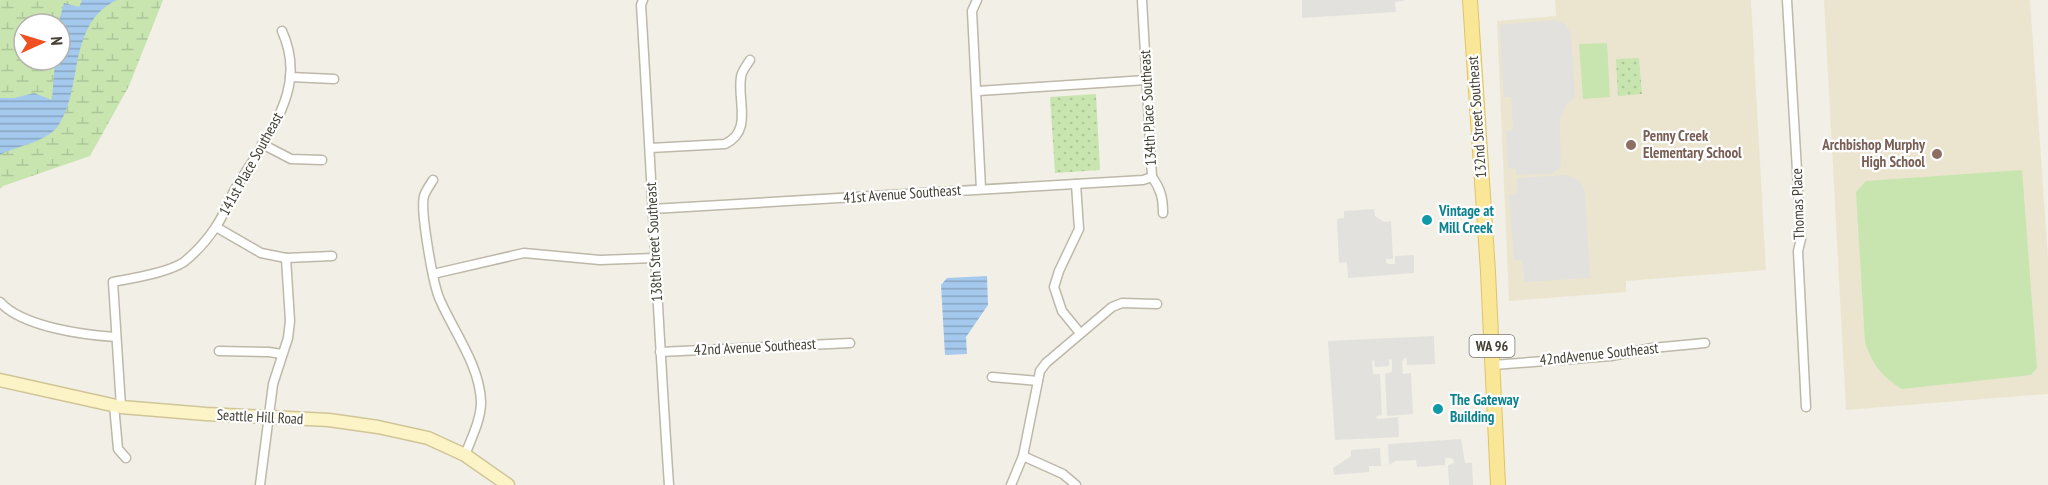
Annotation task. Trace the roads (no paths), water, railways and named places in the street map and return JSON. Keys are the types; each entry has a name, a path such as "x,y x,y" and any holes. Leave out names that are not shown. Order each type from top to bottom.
{"main road":[{"name":"132nd Street Southeast","path":"1470,0 1493,365 1498,485"},
{"name":"Seattle Hill Road","path":"0,380 118,406 329,420 378,427 428,438 465,455 508,485"}],"street":[{"name":"138th Street Southeast","path":"643,0 641,5 654,258 669,485"},
{"name":"134th Place Southeast","path":"1142,0 1152,177 1159,186 1163,200 1163,213"},
{"name":"Thomas Place","path":"1787,0 1801,239 1798,251 1806,407"},
{"path":"976,2 972,10 978,91 981,189"},
{"name":"141st Place Southeast","path":"216,227 279,115 287,93 290,77 289,47 282,31"},
{"path":"650,148 725,144 732,141 742,126 741,76 750,60"},
{"path":"290,77 334,79"},
{"path":"978,91 1146,80"},
{"path":"262,144 291,159 322,160"},
{"name":"41st Avenue Southeast","path":"652,209 1143,180 1152,177"},
{"path":"433,180 424,197 426,231 438,298 476,375 481,402 479,417 465,455"},
{"path":"1076,184 1079,229 1054,287 1062,311 1080,333"},
{"path":"126,458 118,449 117,337 113,282 143,276 182,262 201,246 216,227 261,253 286,258 332,256"},
{"path":"433,274 524,253 600,260 654,258"},
{"path":"260,485 273,384 288,338 290,321 286,258"},
{"path":"0,302 7,310 46,325 82,334 117,337"},
{"path":"1011,485 1023,456 1040,371 1046,363 1112,307 1122,303 1157,304"},
{"name":"42nd Avenue Southeast","path":"660,352 850,343"},
{"name":"42ndAvenue Southeast","path":"1493,365 1611,356 1652,348 1705,343"},
{"path":"219,351 282,354"},
{"path":"992,377 1038,381"},
{"path":"1023,456 1063,474 1076,485"}],"water":[{"path":"82,0 117,0 101,11 90,25 78,58 66,111 58,126 53,132 39,140 0,155 0,98 14,98 34,93 52,100 54,72 72,72 72,12 61,12 64,3 79,7"},
{"path":"987,276 988,305 966,337 967,354 945,355 941,285 947,278"}],"place":[{"name":"Penny Creek Elementary School","path":"1631,145"},
{"name":"Archbishop Murphy High School","path":"1937,154"},
{"name":"Vintage at Mill Creek","path":"1427,220"},
{"name":"The Gateway Building","path":"1438,409"}]}
